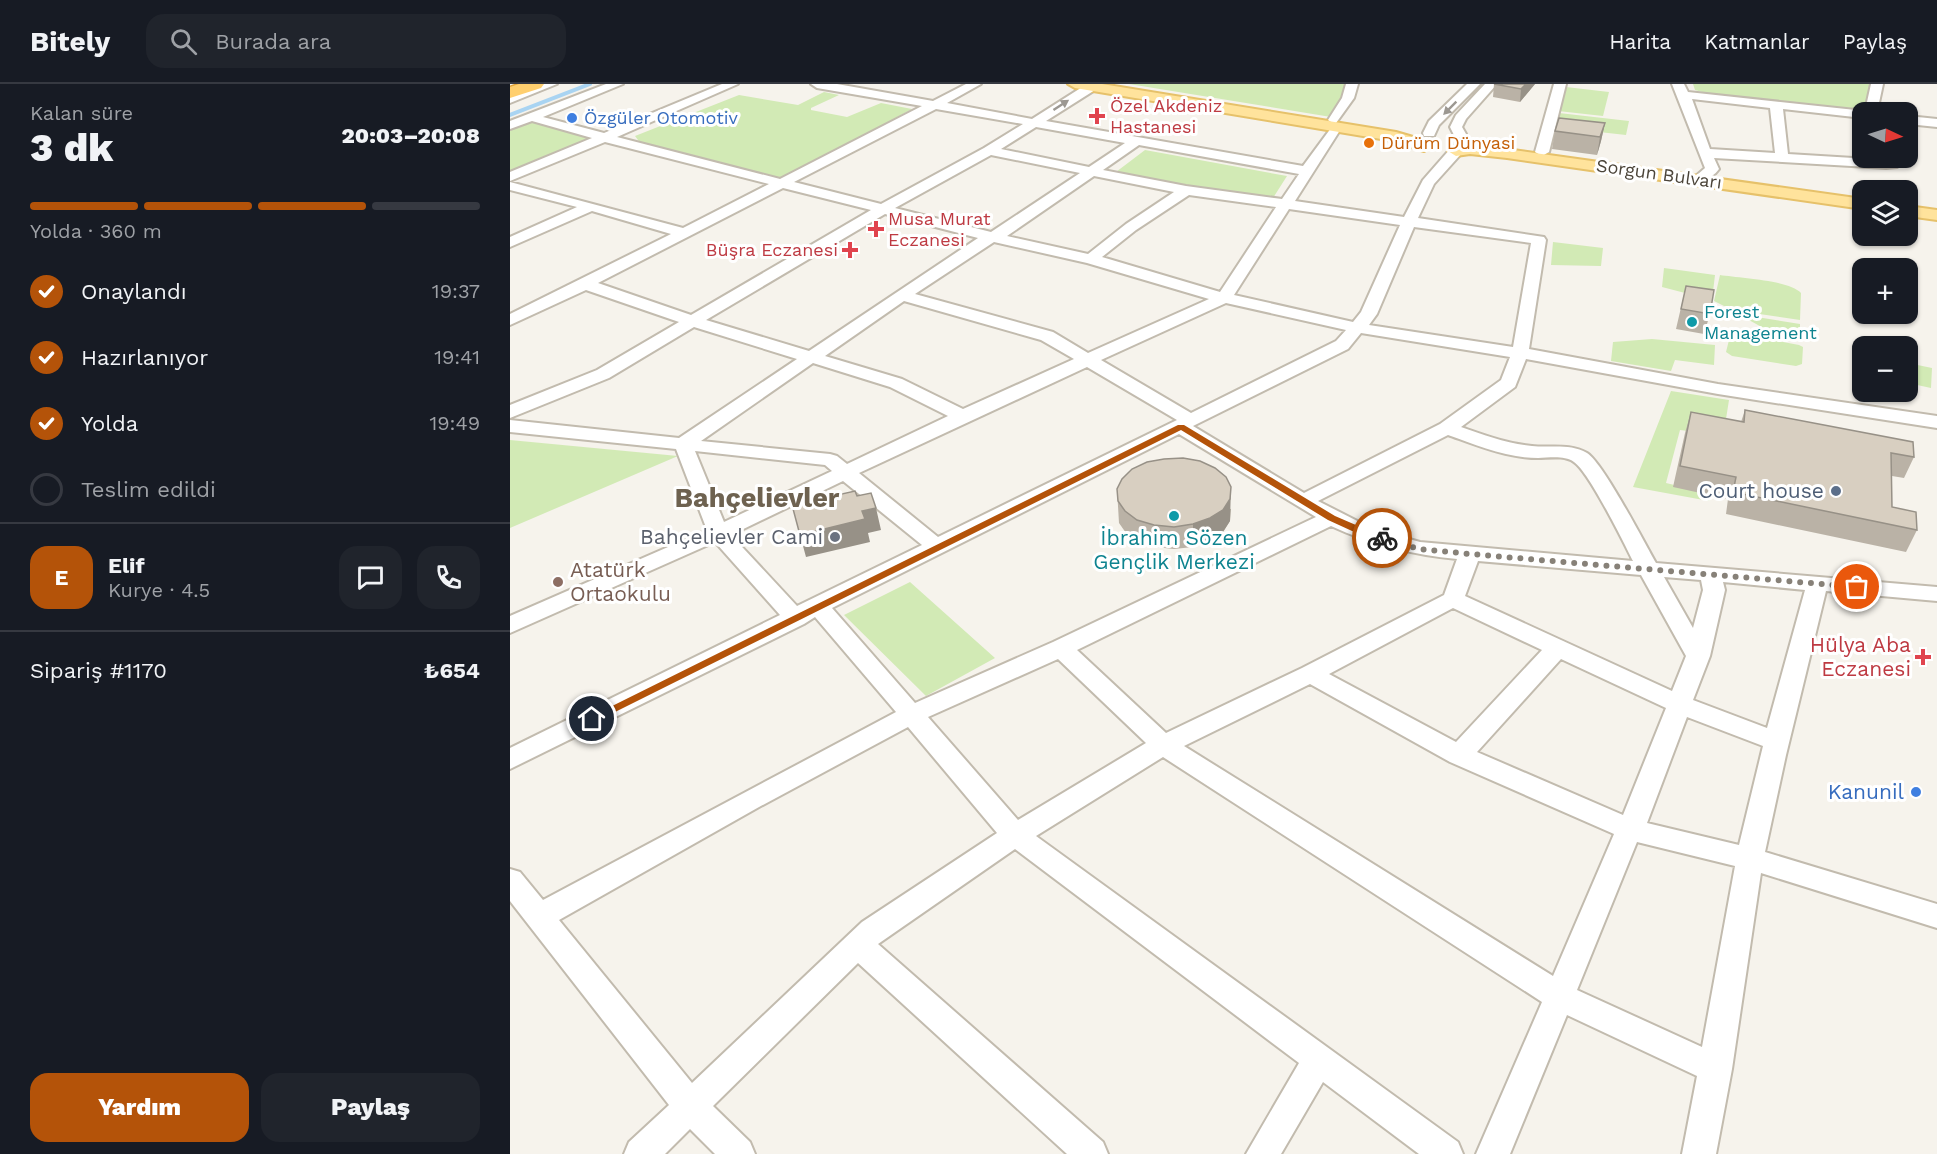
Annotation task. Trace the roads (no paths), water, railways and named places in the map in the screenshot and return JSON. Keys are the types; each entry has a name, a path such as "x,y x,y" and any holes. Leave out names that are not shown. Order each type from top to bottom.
{"highway":[{"path":"510,88 522,84"},
{"path":"510,93 535,84"}],"main road":[{"path":"1110,84 1396,137 1427,157 1461,141"},
{"path":"1083,85 1335,124"},
{"name":"Sorgun Bulvarı","path":"1461,141 1815,192 1852,195"},
{"name":"Sorgun Bulvarı","path":"1461,141 1470,149 1852,202"},
{"path":"1918,198 1937,197"},
{"path":"1918,212 1937,215"}],"street":[{"path":"510,99 552,84"},
{"path":"510,125 617,84"},
{"path":"510,177 732,84"},
{"path":"817,84 1306,171"},
{"path":"510,320 585,284 975,84"},
{"path":"510,625 718,533 963,416 1224,298 1335,124 1352,84"},
{"path":"510,759 1342,345 1359,328 1377,297 1409,221 1427,157 1433,124 1474,84"},
{"path":"1427,157 1461,141 1456,127 1460,118 1491,84"},
{"path":"1542,152 1560,84"},
{"path":"1873,102 1877,84"},
{"path":"510,412 603,374 883,209 989,151 1032,124 1083,85"},
{"path":"1704,175 1712,169 1681,89 1776,105 1852,113"},
{"path":"1776,105 1782,157"},
{"path":"531,117 992,237 1091,259 1224,298 1359,328 1937,422"},
{"path":"1918,121 1937,123"},
{"path":"683,444 981,242 1003,232 1136,141"},
{"path":"989,151 1185,190 1539,240 1520,353 1509,383 1447,428 1303,501"},
{"path":"1704,153 1852,160"},
{"path":"510,186 591,206 684,233"},
{"path":"1091,259 1131,226 1185,190"},
{"path":"510,243 591,206"},
{"path":"1918,214 1937,220"},
{"path":"585,284 692,321 896,383 963,416"},
{"path":"904,296 1047,336 1089,360 1303,501 1331,518 1366,534 1419,549 1937,594"},
{"path":"510,426 830,460 938,548"},
{"path":"1447,428 1496,445 1533,452 1568,452 1582,458 1604,490 1698,656"},
{"path":"683,444 718,533 807,613 911,715 1015,835 1446,1154"},
{"path":"538,917 750,800 911,715 1061,648 1331,518"},
{"path":"641,1154 872,931 1015,835 1163,745 1310,674 1453,599 1470,554"},
{"path":"1493,1154 1629,828 1634,822 1698,656 1714,590 1710,574"},
{"path":"1699,1154 1716,1069 1750,859 1817,584"},
{"path":"1453,599 1678,704 1777,741"},
{"path":"1061,648 1163,745 1560,997 1716,1069"},
{"path":"1459,755 1557,648"},
{"path":"1310,674 1459,755 1629,828 1750,859 1937,916"},
{"path":"512,886 690,1106 738,1154"},
{"path":"857,944 1091,1154"},
{"path":"1263,1154 1318,1060"}],"waterway":[{"path":"510,115 590,84"}],"place":[{"name":"Özel Akdeniz Hastanesi","path":"1097,116"},
{"name":"Özgüler Otomotiv","path":"572,118"},
{"name":"Dürüm Dünyasi","path":"1369,143"},
{"name":"Musa Murat Eczanesi","path":"876,229"},
{"name":"Büşra Eczanesi","path":"850,250"},
{"name":"Forest Management","path":"1692,322"},
{"name":"Court house","path":"1836,491"},
{"name":"İbrahim Sözen Gençlik Merkezi","path":"1174,516"},
{"name":"Bahçelievler Cami","path":"835,537"},
{"name":"Atatürk Ortaokulu","path":"558,582"},
{"name":"Hülya Aba Eczanesi","path":"1923,657"},
{"name":"Kanunil","path":"1916,792"}],"district":[{"name":"Bahçelievler","path":"757,498"}]}
